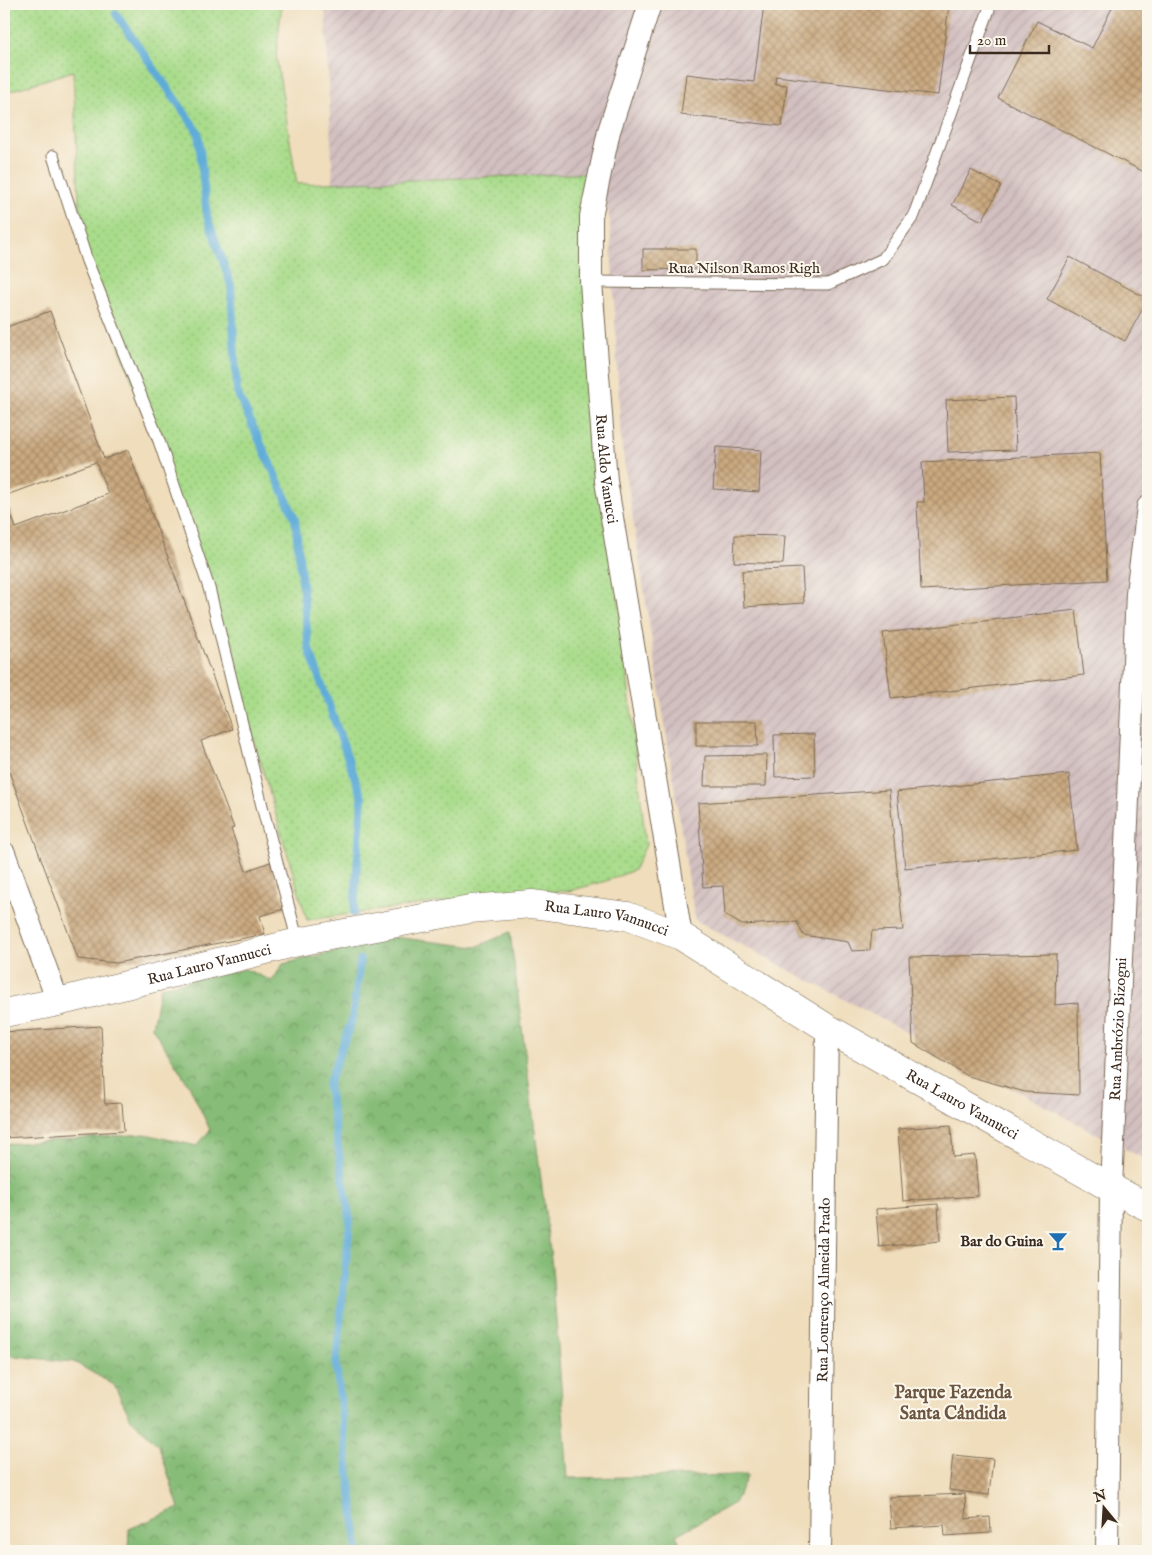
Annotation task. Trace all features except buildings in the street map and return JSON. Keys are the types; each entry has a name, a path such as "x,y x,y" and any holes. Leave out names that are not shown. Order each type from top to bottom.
{"street":[{"name":"Rua Aldo Vanucci","path":"650,4 609,131 600,173 591,216 591,282 606,481 681,936"},
{"name":"Rua Ambrózio Bizogni","path":"1107,1551 1111,1188 1137,593 1148,507"},
{"path":"4,853 58,1002"},
{"name":"Rua Lauro Vannucci","path":"4,1013 58,1002 298,942 470,909 532,904 627,916 681,936 827,1028 1148,1207"},
{"name":"Rua Lourenço Almeida Prado","path":"820,1551 827,1028"}],"lane":[{"name":"Rua Nilson Ramos Righ","path":"591,282 828,284 883,259 914,215 990,4"},
{"path":"53,156 86,261 159,441 209,588 263,810 298,942"}],"shaded area":[{"path":"325,4 1148,4 1148,1161 695,920 621,441 610,221 600,173 333,183"}],"green space":[{"path":"4,4 282,4 276,55 297,184 600,173 606,481 646,845 634,870 606,881 569,891 513,892 307,920 209,588 81,243 73,71 4,93"},
{"path":"510,932 552,1267 568,1478 748,1475 734,1503 676,1535 684,1551 128,1551 129,1529 179,1508 159,1446 131,1419 114,1385 74,1362 4,1355 4,1144 145,1134 197,1146 210,1130 190,1087 152,1027 160,987 245,969 272,981 283,964 394,937 476,947"}],"waterway":[{"path":"116,14 198,132 207,216 231,285 237,392 295,518 309,649 362,798 354,913"},
{"path":"358,1551 336,1364 350,1221 328,1085 353,1017 360,960"}],"place":[{"name":"Bar do Guina","path":"1058,1241"}],"district":[{"name":"Parque Fazenda Santa Cândida","path":"953,1404"}]}
